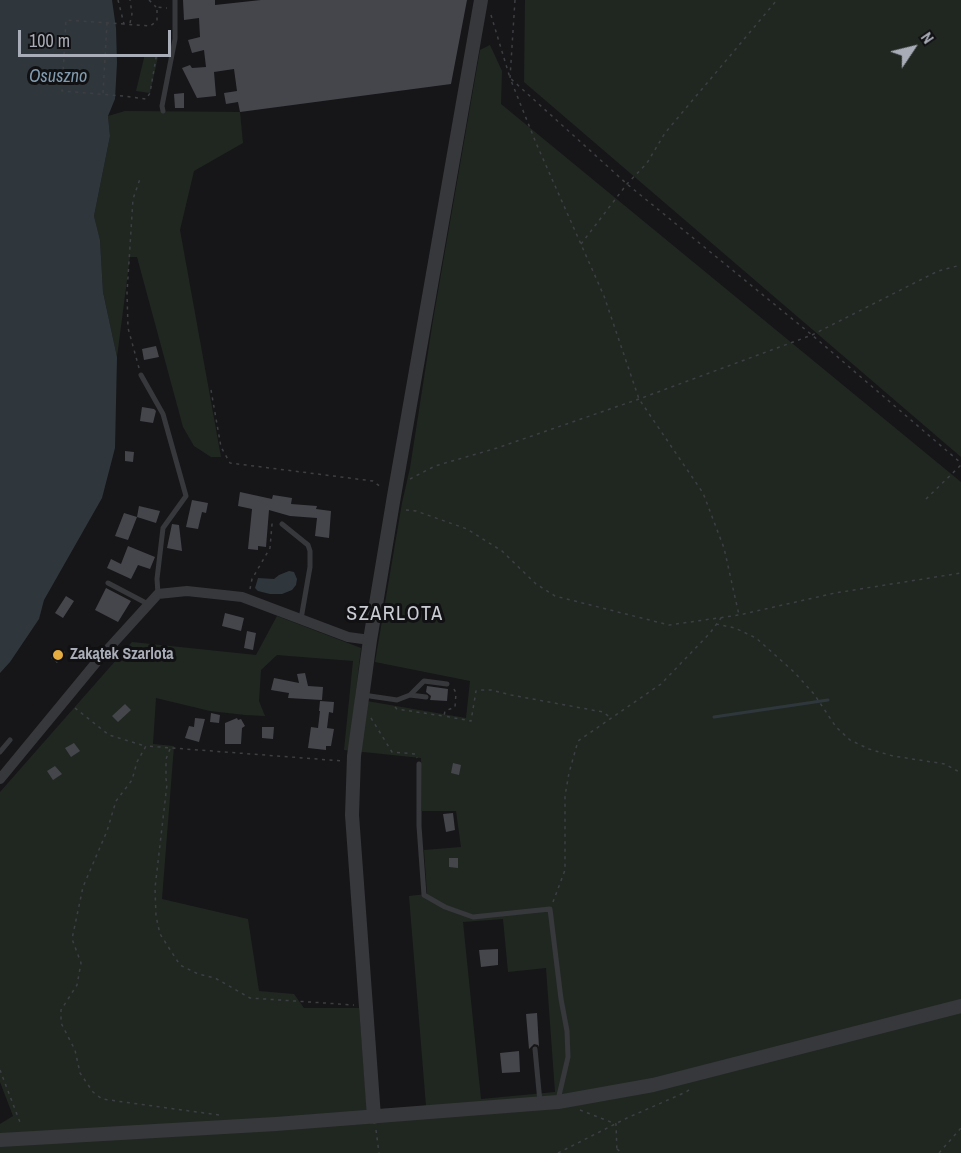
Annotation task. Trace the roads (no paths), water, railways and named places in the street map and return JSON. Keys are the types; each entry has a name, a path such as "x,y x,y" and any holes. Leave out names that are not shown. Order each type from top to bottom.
{"street":[{"path":"374,1117 352,815 354,756 393,502 485,6"},
{"path":"3,772 99,659 158,594 187,591 242,597 348,637 370,640"},
{"path":"0,1140 200,1129 558,1102 653,1085 961,1006"}],"lane":[{"path":"163,111 162,106 176,39 175,0"},
{"path":"141,375 163,414 186,496 163,528 157,579 158,594"},
{"path":"282,524 308,545 310,551 310,567 301,619"},
{"path":"108,583 148,604"},
{"path":"362,699 397,700 410,695 424,681 447,684"},
{"path":"410,695 426,697"},
{"path":"0,752 10,740"},
{"path":"419,764 419,826 423,895 445,907 473,917 550,909 567,1031 568,1057 558,1102"},
{"path":"535,1050 540,1104"}],"water":[{"name":"Osuszno","path":"0,0 112,0 116,28 115,99 108,116 110,136 94,216 100,240 103,292 117,357 115,448 102,498 44,600 39,619 0,673"},
{"path":"289,571 294,572 297,579 292,590 282,594 270,594 255,588 258,578 274,579"}],"waterway":[{"path":"714,717 828,700"}],"place":[{"name":"Zakątek Szarlota","path":"58,655"}],"district":[{"name":"SZARLOTA","path":"395,615"}]}
